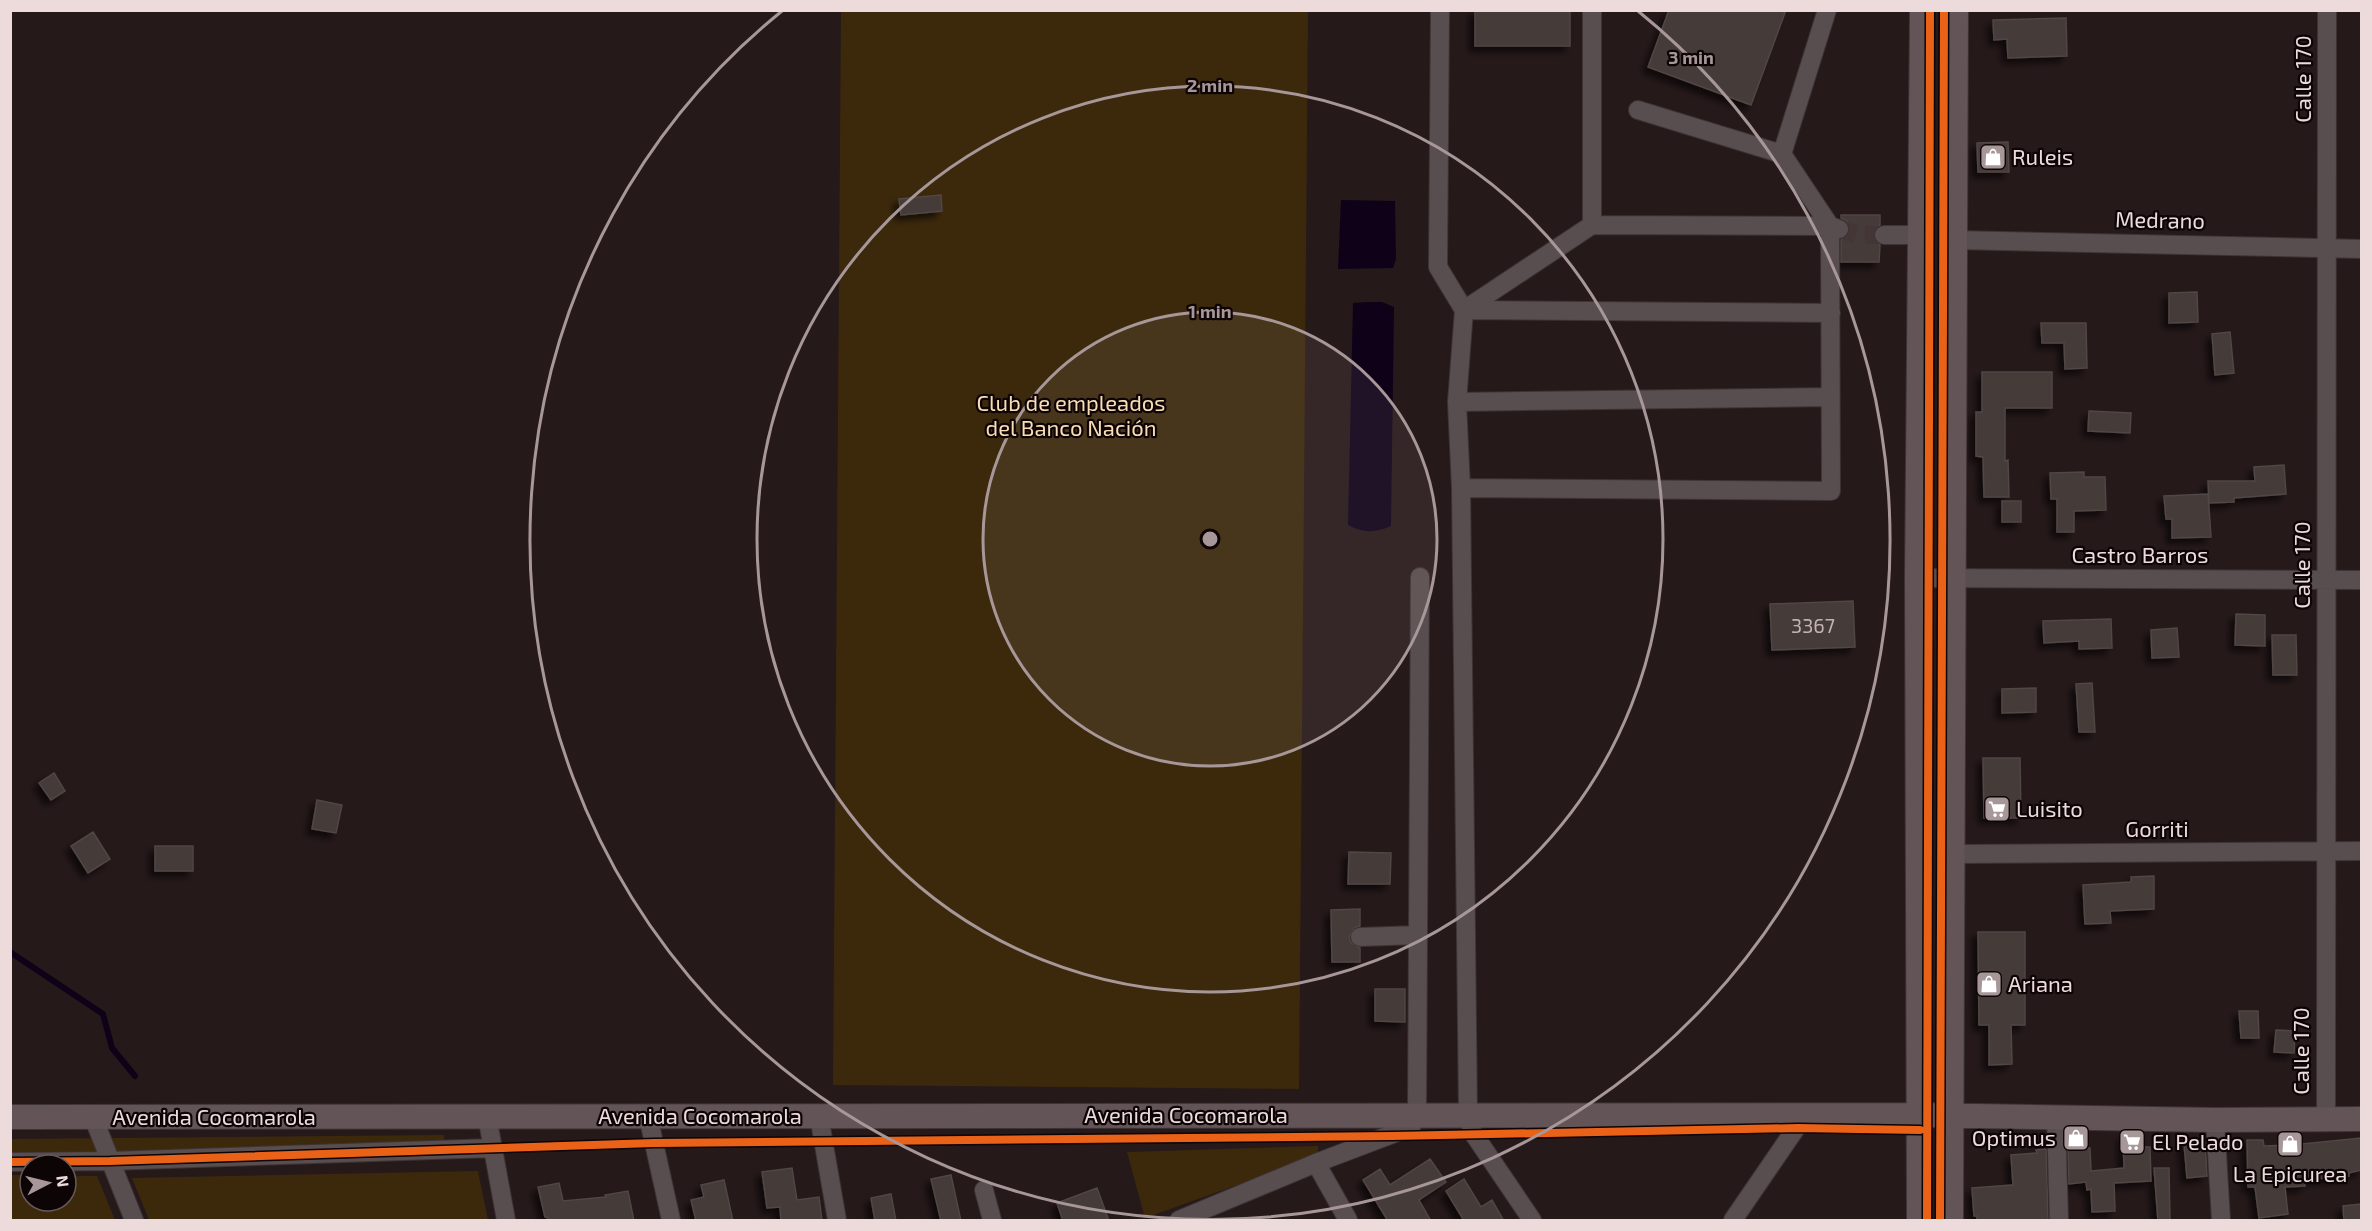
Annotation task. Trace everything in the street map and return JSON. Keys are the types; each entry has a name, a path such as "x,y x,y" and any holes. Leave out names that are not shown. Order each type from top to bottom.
{"main road":[{"path":"1919,1221 1917,578 1922,10"},
{"path":"1951,1221 1956,10"},
{"name":"Avenida Cocomarola","path":"10,1117 1919,1114 1951,1117 2215,1120 2361,1119"}],"street":[{"path":"1440,10 1438,267 1464,310 1457,402 1461,488 1468,1115 1473,1134 1532,1221"},
{"path":"1592,10 1592,225"},
{"path":"1782,154 1827,10"},
{"name":"Calle 170","path":"2326,1119 2327,10"},
{"path":"1461,488 1831,491 1831,313 1835,227 1782,154 1638,110"},
{"path":"1464,310 1592,225 1835,227"},
{"path":"1884,235 1921,235"},
{"name":"Medrano","path":"1956,240 2361,249"},
{"path":"1464,310 1831,313"},
{"path":"1457,402 1830,397"},
{"path":"1179,1221 1316,1163 1411,1127 1417,1115 1420,577"},
{"name":"Castro Barros","path":"1917,578 2361,580"},
{"name":"Gorriti","path":"1954,854 2361,851"},
{"path":"1360,937 1418,935"},
{"path":"1733,1221 1806,1115"},
{"path":"487,1116 506,1221"},
{"path":"648,1116 670,1221"},
{"path":"819,1116 837,1221"},
{"path":"93,1117 134,1221"},
{"path":"2056,1118 2059,1221"},
{"path":"2215,1120 2221,1221"},
{"path":"10,1162 110,1161 493,1148"},
{"path":"1316,1163 1348,1221"},
{"path":"984,1190 993,1221"}],"green space":[{"name":"Club de empleados del Banco Nación","path":"841,11 1308,11 1299,1089 833,1085"},
{"path":"444,1135 444,1148 11,1152 10,1139"},
{"path":"1318,1146 1318,1156 1145,1218 1127,1152"},
{"path":"478,1171 488,1220 149,1220 132,1178"},
{"path":"11,1175 18,1175 18,1213 78,1213 78,1176 97,1176 115,1220 11,1220"}],"shaded area":[{"path":"1341,200 1395,201 1396,259 1393,268 1338,269"},
{"path":"1382,302 1394,307 1391,526 1369,531 1348,525 1353,303"}],"building":[{"path":"1475,10 1570,10 1570,46 1475,46"},
{"path":"1669,10 1786,10 1751,105 1648,67"},
{"path":"2066,18 2067,56 2008,58 2007,39 1994,40 1993,20"},
{"name":"Ruleis","path":"2008,142 2009,172 1978,172 1977,143"},
{"path":"941,195 942,211 901,215 899,199"},
{"path":"1841,215 1880,215 1880,225 1873,234 1875,241 1880,245 1879,262 1841,262 1841,240 1847,237 1850,227"},
{"path":"2197,292 2198,322 2169,323 2169,293"},
{"path":"2041,323 2086,323 2087,368 2065,369 2064,343 2042,343"},
{"path":"2230,332 2234,373 2215,375 2212,334"},
{"path":"1982,372 2052,372 2052,408 2005,408 2005,461 2008,460 2009,497 1984,497 1983,457 1976,456 1976,412 1982,412"},
{"path":"2089,411 2131,413 2130,433 2088,431"},
{"path":"2284,465 2286,494 2234,498 2234,502 2209,503 2208,481 2255,481 2254,467"},
{"path":"2084,472 2084,477 2105,477 2106,510 2074,511 2074,532 2057,532 2057,499 2051,499 2050,473"},
{"path":"2208,494 2211,537 2172,538 2172,519 2166,519 2164,496"},
{"path":"2002,501 2021,501 2021,522 2002,522"},
{"path":"1853,601 1855,647 1772,650 1770,604"},
{"path":"2236,614 2265,615 2265,646 2235,645"},
{"path":"2111,619 2112,648 2079,649 2079,641 2044,643 2043,621"},
{"path":"2177,628 2179,657 2152,658 2151,630"},
{"path":"2272,635 2296,635 2297,675 2273,675"},
{"path":"2092,683 2095,732 2079,732 2076,684"},
{"path":"2036,688 2036,712 2002,713 2002,689"},
{"path":"1983,758 2020,758 2021,818 1984,818"},
{"path":"54,773 65,791 51,800 39,783"},
{"path":"317,800 342,805 336,833 312,829"},
{"path":"93,832 110,859 88,873 71,846"},
{"path":"155,846 193,846 193,871 155,871"},
{"path":"1349,852 1391,853 1390,884 1348,884"},
{"path":"2154,876 2154,909 2110,911 2111,923 2085,924 2083,885 2131,882 2131,877"},
{"path":"1360,909 1360,926 1354,928 1349,937 1351,943 1360,948 1360,962 1332,962 1331,910"},
{"path":"1978,932 2025,932 2025,1025 2011,1025 2012,1064 1989,1065 1989,1025 1979,1025"},
{"path":"1375,989 1405,989 1405,1022 1375,1021"},
{"path":"2239,1011 2258,1011 2259,1038 2241,1038"},
{"path":"2276,1030 2295,1031 2294,1053 2274,1052"},
{"path":"2140,1133 2141,1147 2150,1147 2151,1181 2114,1183 2115,1211 2092,1212 2091,1189 2087,1190 2086,1182 2069,1184 2068,1149 2090,1148 2091,1171 2124,1168 2123,1135"},
{"path":"2361,1138 2361,1170 2349,1173 2349,1176 2304,1180 2305,1186 2285,1187 2288,1214 2259,1218 2255,1187 2248,1187 2247,1140 2263,1140 2264,1146"},
{"path":"2205,1142 2207,1176 2187,1178 2184,1144"},
{"path":"2046,1149 2048,1221 1977,1221 1977,1216 1974,1216 1972,1188 2013,1185 2011,1155 2037,1153 2036,1150"},
{"path":"1430,1159 1446,1182 1419,1200 1431,1221 1388,1221 1363,1180 1380,1169 1390,1185"},
{"path":"792,1168 797,1200 819,1197 822,1221 781,1221 780,1207 767,1208 762,1172"},
{"path":"2154,1168 2169,1168 2170,1221 2158,1221"},
{"path":"951,1175 961,1221 941,1221 931,1179"},
{"path":"1464,1179 1481,1207 1492,1200 1504,1221 1460,1221 1463,1219 1446,1191"},
{"path":"724,1180 733,1221 696,1221 691,1200 704,1197 701,1185"},
{"path":"559,1183 563,1201 606,1197 605,1195 628,1191 634,1221 548,1221 538,1187"},
{"path":"1097,1188 1109,1221 1063,1221 1057,1203"},
{"path":"891,1194 896,1221 875,1221 871,1198"},
{"path":"2361,1204 2361,1221 2344,1221 2343,1206"}],"waterway":[{"path":"10,952 103,1014 112,1048 135,1076"}],"tunnel":[{"path":"1839,229 1858,235 1884,235"}],"cycle path":[{"path":"1927,1220 1930,10"},
{"path":"1940,1220 1944,10"},
{"path":"10,1162 110,1161 654,1143 1392,1136 1798,1128 1920,1130"}],"place":[{"name":"Ruleis","path":"1993,157"},
{"name":"Luisito","path":"1997,809"},
{"name":"Ariana","path":"1989,984"},
{"name":"Optimus","path":"2076,1138"},
{"name":"El Pelado","path":"2132,1142"},
{"name":"La Epicurea","path":"2290,1144"}]}
